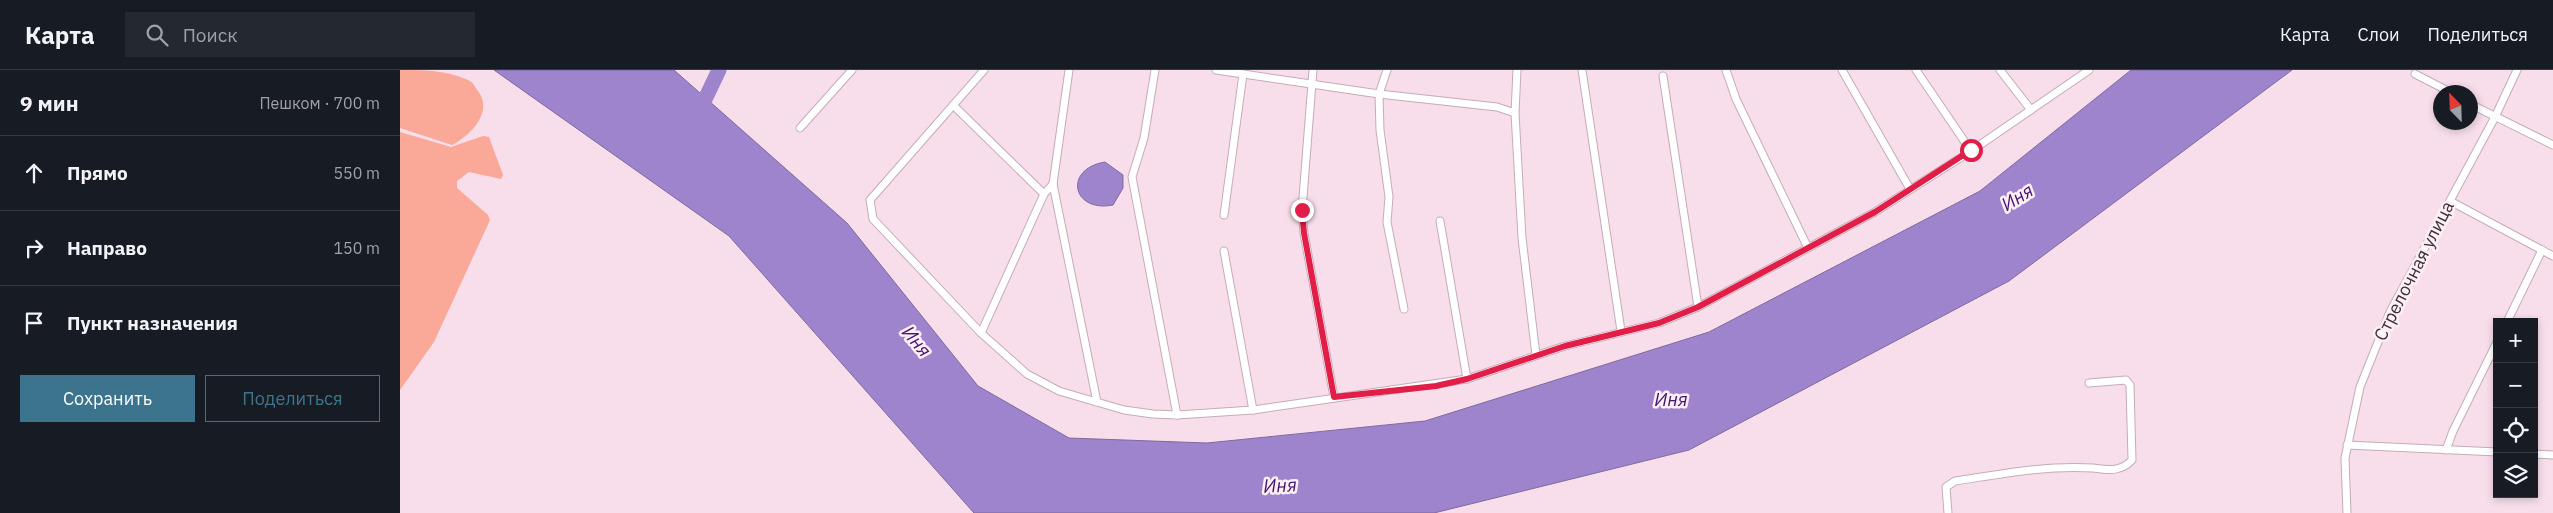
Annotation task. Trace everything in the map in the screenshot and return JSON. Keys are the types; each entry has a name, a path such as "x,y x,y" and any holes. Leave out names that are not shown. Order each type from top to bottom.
{"street":[{"path":"800,128 852,70"},
{"path":"984,70 870,200 869,207 873,219 981,333 1026,374 1059,391 1124,410 1177,415 1253,410 1334,397 1436,386 1467,379 1536,355 1621,331 1659,323 1698,307 1875,212 2089,70"},
{"path":"1069,70 1053,184 1097,402"},
{"path":"1155,70 1144,138 1132,177 1177,415"},
{"path":"1216,70 1379,94 1497,106 1515,114"},
{"path":"1313,70 1302,210 1304,233 1334,397"},
{"path":"1387,70 1379,94 1380,130 1389,198 1387,222 1404,309"},
{"path":"1516,70 1515,114 1522,238 1536,355"},
{"path":"1582,70 1621,331"},
{"path":"1726,70 1736,99 1808,248"},
{"path":"1842,70 1910,189"},
{"path":"1916,70 1971,150"},
{"path":"2000,70 2031,110"},
{"name":"Стрелочная улица","path":"2347,513 2345,458 2360,387 2383,328 2495,117 2517,70"},
{"path":"1224,215 1243,74"},
{"path":"2415,74 2436,85"},
{"path":"1662,76 1698,307"},
{"path":"953,105 1044,194"},
{"path":"2478,108 2553,145"},
{"path":"981,333 1044,194 1053,184"},
{"path":"2450,201 2553,256"},
{"path":"1440,221 1467,379"},
{"path":"2508,318 2542,250"},
{"path":"1224,251 1253,410"},
{"path":"2446,450 2453,431 2493,350"},
{"path":"1948,513 1946,487 1956,481 2062,466 2113,470 2128,465 2132,460 2130,385 2126,380 2089,383"},
{"path":"2347,445 2493,452"},
{"path":"2538,454 2553,455"}],"shaded area":[{"path":"400,70 443,72 473,83 482,99 482,115 478,122 466,136 452,145 400,128"},
{"path":"400,132 451,147 483,136 489,137 503,175 501,179 469,172 457,181 457,188 488,215 490,220 434,342 400,390"}],"water":[{"name":"Иня","path":"494,70 674,70 847,223 978,386 1069,438 1207,443 1425,421 1709,332 1980,191 2131,70 2292,70 2009,281 1689,450 1434,513 974,513 729,236"},
{"path":"1105,162 1123,175 1123,188 1113,205 1099,206 1089,203 1081,197 1078,181 1083,173 1092,166"}],"waterway":[{"path":"697,116 719,70"}],"route":[{"path":"1302,210 1304,233 1334,397 1436,386 1467,379 1565,346 1659,323 1698,307 1875,212 1971,150"}]}
